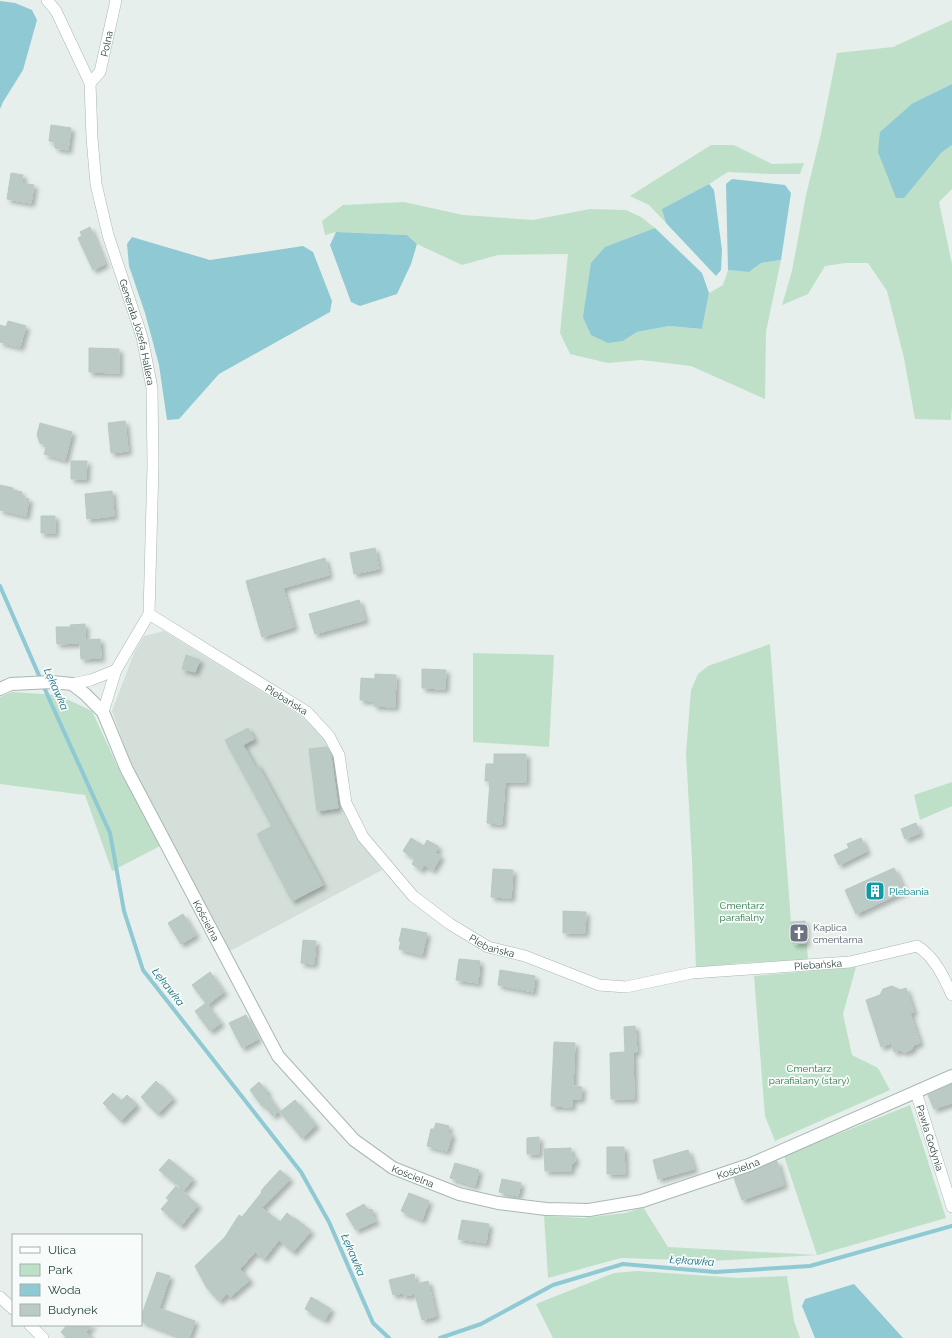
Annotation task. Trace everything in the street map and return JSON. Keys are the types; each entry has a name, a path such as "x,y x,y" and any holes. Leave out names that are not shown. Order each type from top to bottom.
{"street":[{"name":"Generała Józefa Hallera","path":"47,0 56,11 90,83 92,138 96,184 108,236 142,337 152,388 153,465 149,614 116,670 102,712"},
{"name":"Polna","path":"90,83 100,72 116,0"},
{"name":"Plebańska","path":"149,614 307,712 330,736 339,755 346,803 363,837 413,896 450,924 488,946 525,956 599,985 626,987 692,973 850,962 917,946 926,951 945,978 952,995"},
{"path":"0,689 11,684 52,682 72,684 91,680 116,670"},
{"path":"72,684 85,694 102,712"},
{"name":"Kościelna","path":"102,712 126,768 278,1056 354,1140 393,1168 460,1194 498,1203 546,1209 589,1210 642,1201 749,1165 952,1076"},
{"name":"Pawła Godynia","path":"916,1092 952,1207"},
{"path":"0,1297 12,1308"},
{"path":"31,1326 43,1338"}],"shaded area":[{"path":"164,631 304,718 327,739 335,757 361,841 382,870 230,951 131,765 112,711 134,653 144,636"}],"green space":[{"path":"952,20 952,84 913,103 941,153 952,145 952,189 939,202 952,264 951,420 915,419 904,358 887,291 868,263 845,263 825,266 808,294 782,305 792,271 806,195 821,134 837,53 893,47"},
{"path":"711,145 734,145 772,164 804,163 800,174 728,172 663,209 666,223 649,205 630,196"},
{"path":"404,202 463,215 533,220 590,209 626,210 641,217 655,228 606,247 623,341 637,332 669,326 702,329 709,293 723,285 728,270 749,272 761,263 781,260 766,332 765,399 691,366 641,360 608,363 570,354 560,333 568,254 498,255 462,265 417,244 407,235 336,232 325,235 322,221 343,205"},
{"name":"Cmentarz parafialny","path":"770,644 791,922 805,921 808,960 741,963 696,968 686,753 691,690 698,674 708,666"},
{"path":"473,653 554,655 549,747 473,742"},
{"path":"12,692 58,695 92,711 121,774 162,845 112,871 85,795 0,784 0,697"},
{"path":"952,782 952,806 920,820 914,795"},
{"name":"Cmentarz parafialany (stary)","path":"856,967 843,1014 852,1055 878,1068 890,1090 775,1141 765,1116 754,976"},
{"path":"910,1105 946,1218 818,1255 712,1261 621,1258 548,1278 544,1216 583,1218 626,1213 643,1207 668,1247 817,1255 784,1156"},
{"path":"637,1271 739,1278 787,1276 794,1321 800,1338 553,1338 536,1304 614,1273"}],"water":[{"path":"0,1 15,3 32,10 37,20 23,70 0,109"},
{"path":"952,84 952,145 941,153 904,198 896,198 878,152 880,132 913,103"},
{"path":"732,179 785,185 791,193 781,260 761,263 749,272 728,270 726,184"},
{"path":"709,184 714,190 722,250 721,270 716,276 666,223 662,209"},
{"path":"655,228 702,273 709,293 702,329 669,326 637,332 623,341 608,343 591,335 583,317 591,263 605,247"},
{"path":"336,232 407,235 417,244 411,264 397,294 360,306 351,302 330,245"},
{"path":"132,237 210,260 303,246 313,252 332,301 330,312 219,374 179,419 167,420 159,365 145,313 129,266 127,244"},
{"path":"854,1284 903,1338 815,1338 802,1306 805,1299"}],"building":[{"path":"51,125 71,128 68,150 55,148 55,142 49,141"},
{"path":"11,173 23,175 22,183 34,185 31,203 7,199"},
{"path":"90,227 105,264 93,270 78,238 82,236 80,232"},
{"path":"8,321 26,326 20,347 0,342 0,325 6,327"},
{"path":"89,348 119,349 119,373 89,372"},
{"path":"125,421 128,451 111,453 108,423"},
{"path":"40,423 72,432 65,460 44,454 47,445 40,443 37,435"},
{"path":"71,461 87,461 86,479 71,479"},
{"path":"0,485 22,492 21,497 29,499 26,516 0,510"},
{"path":"112,491 114,516 87,519 85,494"},
{"path":"41,516 55,516 55,533 41,533"},
{"path":"375,548 379,569 354,574 350,553"},
{"path":"325,558 329,575 283,588 294,627 262,637 246,581"},
{"path":"359,600 365,620 315,634 309,614"},
{"path":"85,624 85,640 100,639 101,658 81,659 80,643 57,644 56,627 71,627 70,625"},
{"path":"186,655 200,660 195,672 182,669"},
{"path":"422,669 446,670 445,689 422,688"},
{"path":"375,674 396,675 395,707 374,706 374,701 360,700 361,678 375,679"},
{"path":"248,728 254,739 243,745 255,766 257,764 323,885 292,901 257,834 272,826 225,740"},
{"path":"327,747 331,756 338,808 317,811 309,749"},
{"path":"494,754 526,754 526,782 505,782 502,824 487,823 490,781 485,781 486,764 494,764"},
{"path":"916,823 920,833 905,839 901,829"},
{"path":"411,838 424,846 427,840 439,847 435,853 441,856 433,870 424,865 421,870 412,864 415,859 403,851"},
{"path":"861,838 867,851 839,865 834,855 849,848 847,844"},
{"name":"Plebania","path":"894,868 905,891 856,914 845,890"},
{"path":"493,869 513,870 511,898 491,897"},
{"path":"563,911 586,912 585,933 563,933"},
{"path":"183,914 196,935 181,944 168,923"},
{"name":"Kaplica cmentarna","path":"805,921 806,943 793,944 791,922"},
{"path":"402,928 427,933 422,955 399,949"},
{"path":"303,940 316,941 314,964 301,963"},
{"path":"459,959 480,961 478,983 456,980"},
{"path":"500,970 535,976 533,992 498,985"},
{"path":"210,972 224,992 207,1005 221,1023 210,1031 195,1011 206,1003 192,985"},
{"path":"892,986 900,990 906,988 914,1012 910,1013 920,1043 914,1045 911,1050 904,1052 900,1050 894,1052 891,1043 881,1047 866,1000 880,995 883,989"},
{"path":"246,1015 258,1039 242,1048 229,1023"},
{"path":"635,1026 637,1052 633,1052 634,1099 611,1099 610,1053 625,1052 624,1027"},
{"path":"554,1042 575,1043 573,1086 582,1087 581,1099 572,1099 572,1107 551,1106"},
{"path":"156,1081 173,1098 158,1114 141,1097"},
{"path":"259,1082 268,1092 266,1093 279,1111 273,1116 263,1104 262,1106 250,1090"},
{"path":"952,1084 952,1103 934,1109 928,1095"},
{"path":"113,1093 121,1101 127,1095 137,1105 121,1121 103,1103"},
{"path":"295,1100 316,1125 302,1138 280,1112"},
{"path":"436,1123 449,1126 448,1133 452,1134 447,1151 427,1146 431,1129 434,1129"},
{"path":"539,1137 539,1154 527,1154 527,1138"},
{"path":"607,1147 624,1147 625,1174 607,1174"},
{"path":"571,1148 571,1153 575,1157 575,1162 571,1166 571,1171 545,1171 544,1149"},
{"path":"688,1150 694,1169 658,1179 653,1160"},
{"path":"169,1159 193,1179 184,1190 159,1170"},
{"path":"777,1161 784,1185 742,1200 734,1178"},
{"path":"455,1163 479,1170 475,1186 450,1178"},
{"path":"280,1170 290,1179 262,1208 280,1222 287,1213 311,1231 293,1252 279,1240 264,1259 255,1252 240,1269 250,1280 230,1297 227,1294 219,1301 207,1288 195,1266 225,1237 239,1215 242,1217 262,1192 261,1191"},
{"path":"502,1179 521,1183 518,1196 499,1192"},
{"path":"176,1186 198,1205 181,1226 161,1209 169,1200 166,1198"},
{"path":"409,1193 429,1201 422,1220 401,1211"},
{"path":"364,1204 367,1209 373,1210 372,1215 376,1221 356,1230 346,1214"},
{"path":"462,1220 489,1224 486,1243 458,1239"},
{"path":"157,1272 170,1276 159,1308 195,1321 189,1338 184,1338 142,1321 142,1314"},
{"path":"414,1274 416,1284 428,1281 436,1316 422,1320 415,1294 404,1296 403,1293 393,1295 389,1280"},
{"path":"311,1297 331,1309 325,1320 305,1309"},
{"path":"66,1326 92,1326 86,1332 92,1338 67,1338 61,1332"}],"waterway":[{"name":"Łękawka","path":"0,586 110,833 124,911 143,970 301,1172 329,1222 373,1323 389,1338"},
{"name":"Łękawka","path":"440,1338 481,1324 553,1285 623,1264 715,1272 810,1266 952,1226"}],"place":[{"name":"Plebania","path":"875,891"},
{"name":"Kaplica cmentarna","path":"799,933"}]}
